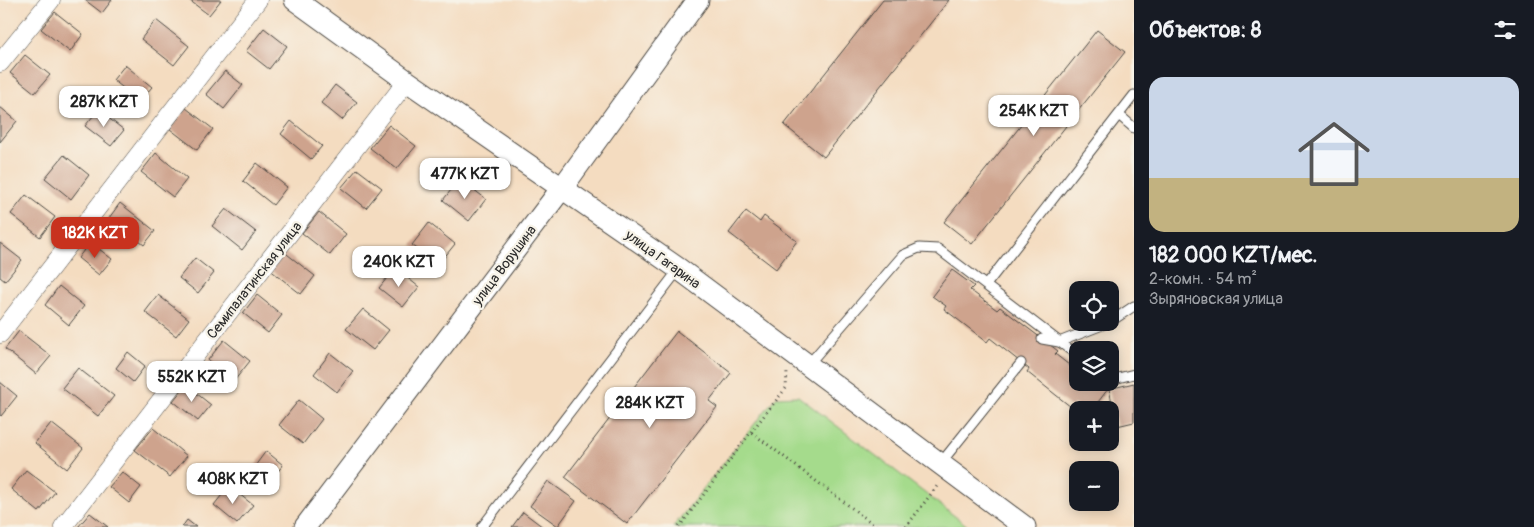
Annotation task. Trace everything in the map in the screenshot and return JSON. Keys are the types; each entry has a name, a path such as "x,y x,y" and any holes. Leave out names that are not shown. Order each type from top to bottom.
{"street":[{"path":"0,63 51,0"},
{"path":"0,334 258,0"},
{"name":"улица Ворушина","path":"305,527 562,188 698,0"},
{"name":"улица Гагарина","path":"302,2 408,81 679,269 789,353 1025,527"},
{"name":"Семипалатинская улица","path":"63,527 408,81"}],"lane":[{"path":"986,284 1134,96"},
{"path":"1119,115 1134,128"},
{"path":"807,366 903,254 919,248 938,250 986,284 1069,349"},
{"path":"482,527 679,269"},
{"path":"1119,316 1134,306"},
{"path":"1042,339 1059,342 1087,331"},
{"path":"944,467 1021,363"},
{"path":"1119,378 1134,374"}],"path":[{"path":"679,527 786,388 789,353"},
{"path":"751,432 877,527"},
{"path":"906,527 944,467"}],"green space":[{"path":"798,396 969,527 673,527 776,397"}],"building":[{"path":"85,0 112,0 102,13"},
{"path":"189,0 221,0 209,15"},
{"path":"883,0 949,0 824,157 784,125"},
{"path":"55,12 83,34 70,52 41,29"},
{"path":"156,20 189,46 174,65 141,39"},
{"path":"264,28 287,46 269,69 246,51"},
{"path":"1097,30 1125,52 972,244 944,222"},
{"path":"25,55 50,75 35,93 10,73"},
{"path":"125,65 152,87 140,101 113,80"},
{"path":"225,71 243,85 224,109 206,94"},
{"path":"335,85 357,102 342,120 321,103"},
{"path":"0,107 17,121 0,142"},
{"path":"186,108 213,129 197,150 170,129"},
{"path":"98,110 124,130 111,146 85,126"},
{"path":"291,121 322,146 311,159 281,134"},
{"path":"389,125 416,146 397,169 370,148"},
{"path":"156,153 187,179 173,197 141,172"},
{"path":"64,155 89,175 71,199 45,178"},
{"path":"257,163 287,187 273,205 243,181"},
{"path":"357,169 382,188 366,208 341,188"},
{"path":"460,179 486,199 469,221 443,200"},
{"path":"26,195 55,217 40,237 11,214"},
{"path":"120,203 155,231 144,245 109,218"},
{"path":"226,209 256,232 242,250 212,226"},
{"path":"746,211 760,222 764,216 797,241 776,269 729,233"},
{"path":"319,212 346,234 330,255 302,233"},
{"path":"429,223 455,244 438,265 412,245"},
{"path":"90,242 112,259 99,275 78,258"},
{"path":"0,243 22,260 5,281 0,277"},
{"path":"283,251 315,276 301,294 269,269"},
{"path":"195,258 214,273 198,293 179,278"},
{"path":"395,268 419,287 403,307 379,288"},
{"path":"952,270 974,286 970,290 997,310 1000,307 1058,351 1055,354 1069,365 1069,391 1106,391 1099,401 1069,401 1069,405 1027,372 1029,369 990,338 987,342 944,309 946,306 932,296"},
{"path":"59,286 84,306 69,325 45,305"},
{"path":"158,295 189,319 176,336 145,312"},
{"path":"257,295 282,315 268,333 243,313"},
{"path":"363,309 389,330 373,350 346,329"},
{"path":"19,331 51,356 36,374 5,349"},
{"path":"677,331 731,373 709,401 717,407 627,524 565,477"},
{"path":"224,340 250,361 234,381 208,360"},
{"path":"128,352 145,366 133,382 116,368"},
{"path":"330,353 353,371 337,392 314,374"},
{"path":"78,368 114,396 98,416 62,388"},
{"path":"0,382 17,396 1,416 0,415"},
{"path":"1134,383 1134,422 1119,426 1119,401 1112,401 1109,391 1119,391 1119,387"},
{"path":"186,385 211,405 198,421 173,401"},
{"path":"299,400 322,419 303,444 279,425"},
{"path":"51,423 83,448 67,469 35,443"},
{"path":"153,428 187,456 170,477 135,450"},
{"path":"266,451 283,465 269,483 252,470"},
{"path":"26,470 55,492 39,512 11,489"},
{"path":"122,472 141,487 129,503 109,487"},
{"path":"548,481 576,501 558,526 530,506"},
{"path":"229,486 253,505 237,524 214,505"},
{"path":"523,512 543,527 512,527"},
{"path":"90,513 108,527 78,527"},
{"path":"187,520 196,527 182,527"}]}
